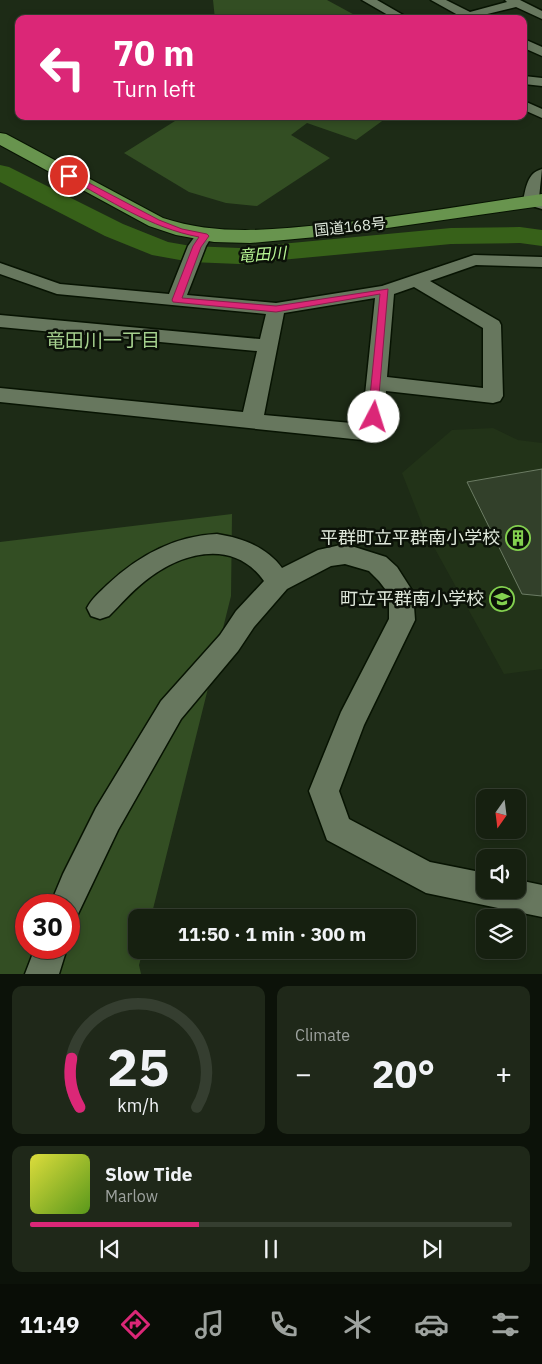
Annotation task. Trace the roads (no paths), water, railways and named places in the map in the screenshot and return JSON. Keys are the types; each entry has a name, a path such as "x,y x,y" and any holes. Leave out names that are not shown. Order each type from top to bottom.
{"highway":[{"name":"国道168号","path":"0,138 156,222 201,241 360,228 538,202"}],"street":[{"path":"368,0 396,15"},
{"path":"437,0 467,15"},
{"path":"476,15 514,1 542,15"},
{"path":"527,44 542,52"},
{"path":"527,80 542,82"},
{"path":"527,106 542,114"},
{"path":"538,202 535,181 542,174"},
{"path":"179,292 201,241"},
{"path":"0,268 57,289 179,292 276,309 385,291 474,260 542,262"},
{"path":"377,383 492,396 492,325 417,281"},
{"path":"3,401 252,421 372,433 385,291"},
{"path":"252,421 276,309"},
{"path":"0,321 268,346"},
{"path":"100,608 142,569 183,547 217,542 245,551 262,562 278,582"},
{"path":"70,894 107,819 172,710 229,643 245,619 278,582 327,557 345,554 377,564 388,574 401,592 402,620 351,721 324,791 338,829 426,877 476,887"},
{"path":"526,898 542,901"},
{"path":"42,974 47,959"}],"waterway":[{"name":"竜田川","path":"0,172 114,230 162,249 191,254 239,256 451,236 520,235 542,238"}],"place":[{"name":"平群町立平群南小学校","path":"518,538"},
{"name":"町立平群南小学校","path":"502,599"}],"district":[{"name":"竜田川一丁目","path":"103,340"}]}
